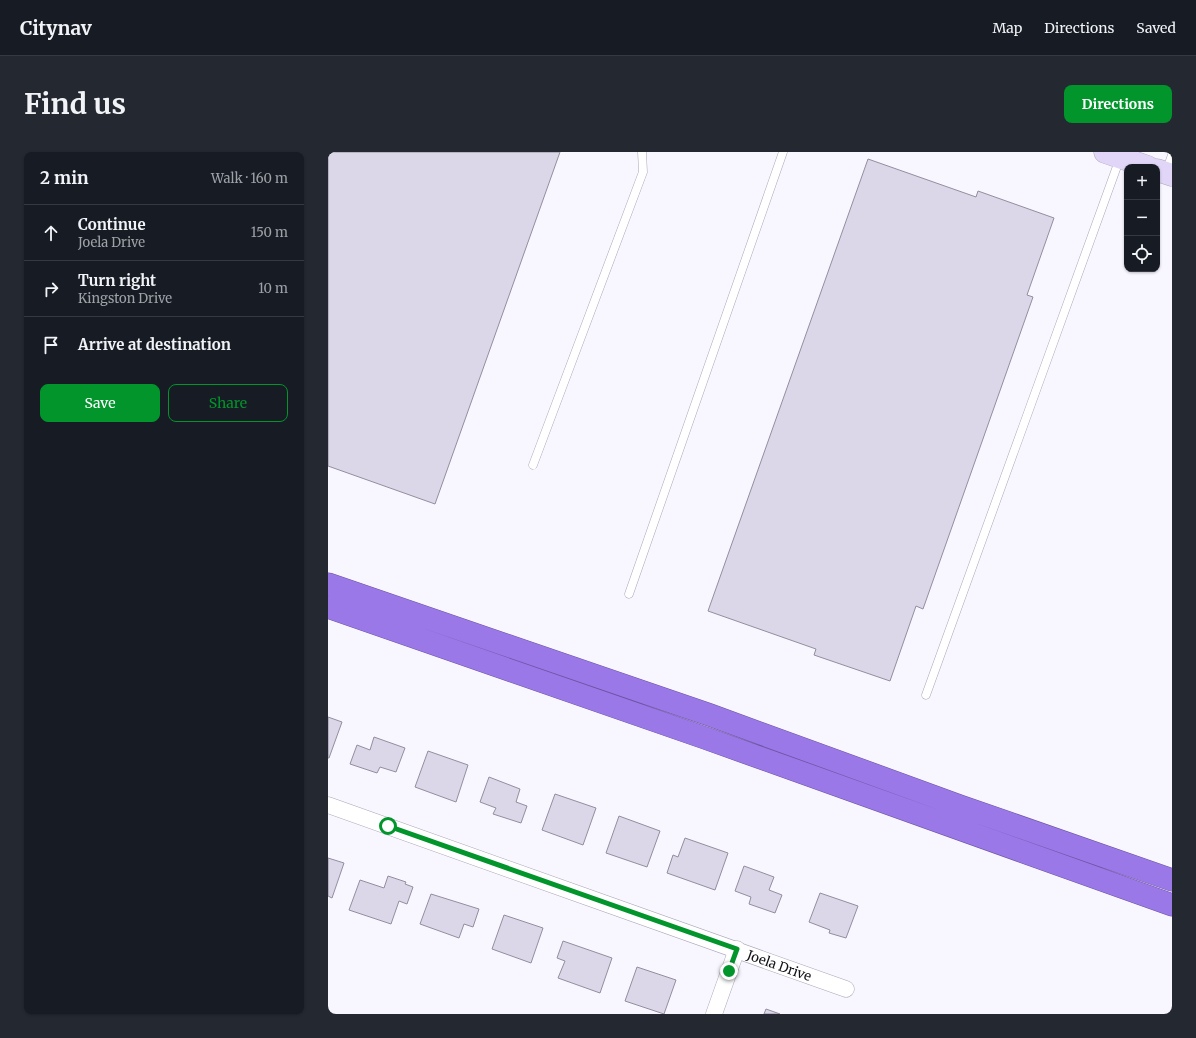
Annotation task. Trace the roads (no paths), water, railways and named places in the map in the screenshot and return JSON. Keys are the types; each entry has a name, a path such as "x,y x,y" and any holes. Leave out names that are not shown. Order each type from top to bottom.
{"highway":[{"path":"328,584 710,715 953,804 1172,880"},
{"path":"328,607 705,738 1172,905"}],"street":[{"path":"1116,154 1163,168"},
{"name":"Joela Drive","path":"328,805 846,988"},
{"path":"714,1014 737,949"}],"lane":[{"path":"533,465 643,172 642,152"},
{"path":"629,594 783,152"},
{"path":"926,695 1116,154"}]}
